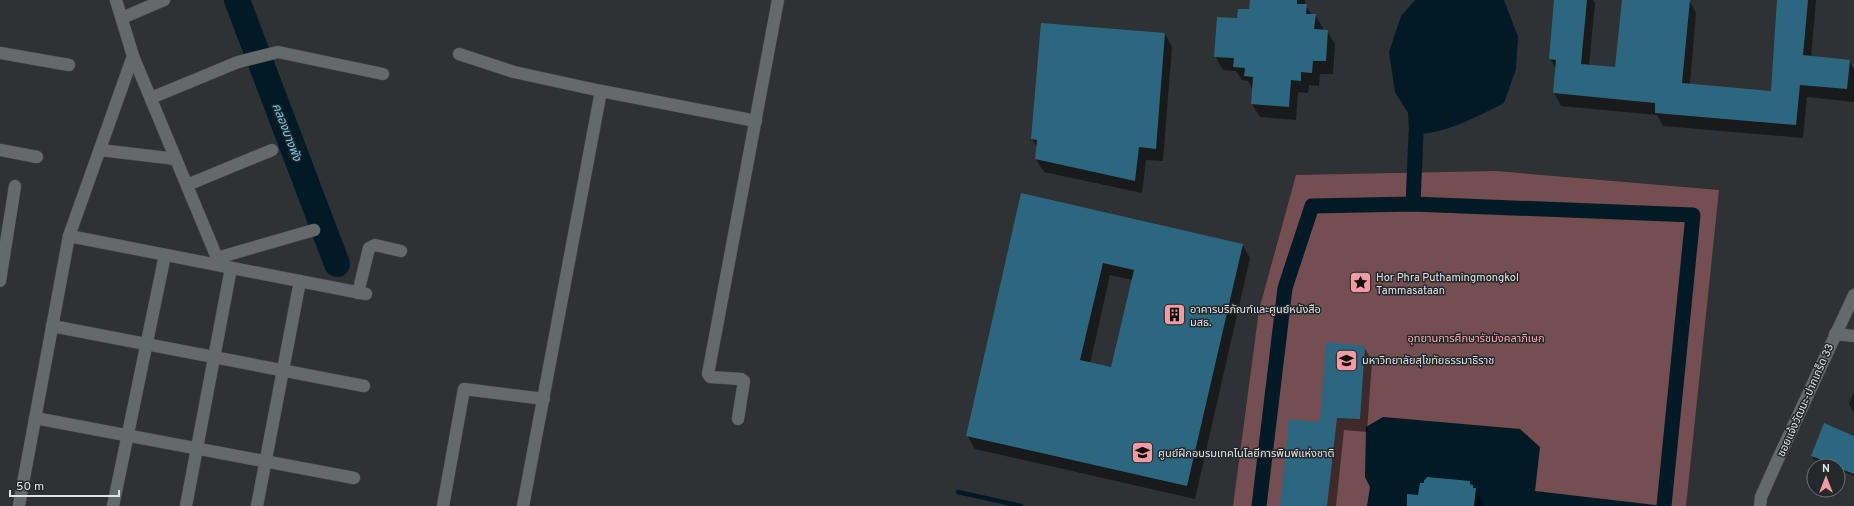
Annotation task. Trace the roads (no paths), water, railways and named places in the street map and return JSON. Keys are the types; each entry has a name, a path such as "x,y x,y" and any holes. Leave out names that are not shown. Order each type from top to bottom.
{"street":[{"path":"116,0 133,56 186,185 222,264 214,357 186,506"},
{"path":"122,18 164,0"},
{"path":"738,419 744,381 741,379 710,377 708,374 778,0"},
{"path":"151,98 238,62 278,52 383,74"},
{"path":"0,53 69,65"},
{"path":"459,54 514,72 601,91 756,121"},
{"path":"21,506 35,418 69,236 133,56"},
{"path":"523,506 601,91"},
{"path":"0,150 37,157"},
{"path":"100,150 176,159"},
{"path":"186,185 272,150"},
{"path":"0,280 15,186"},
{"path":"222,264 314,230"},
{"path":"69,236 165,255 222,264 362,293 369,248 375,245 401,251"},
{"path":"113,506 165,255"},
{"path":"257,506 300,281"},
{"name":"ซอยแจ้งวัฒนะ-ปากเกร็ด 33","path":"1760,506 1761,497 1854,295"},
{"path":"52,326 364,386"},
{"path":"1835,334 1854,336"},
{"path":"443,506 464,389 544,399"},
{"path":"35,418 354,478"}],"water":[{"path":"1415,0 1504,0 1518,37 1516,69 1504,103 1458,125 1421,134 1409,133 1408,113 1395,92 1389,52 1401,16"},
{"path":"1383,417 1520,429 1540,447 1535,491 1664,506 1367,506 1370,487 1365,477 1366,427"}],"waterway":[{"name":"คลองบางพัง","path":"237,0 337,264"},
{"path":"1413,204 1416,134"},
{"path":"1259,506 1285,288 1312,206 1413,204 1693,215 1664,506"},
{"path":"958,492 1021,506"}],"place":[{"name":"Hor Phra Puthamingmongkol Tammasataan","path":"1360,283"},
{"name":"อาคารบริภัณฑ์และศูนย์หนังสือ มสธ.","path":"1175,315"},
{"name":"มหาวิทยาลัยสุโขทัยธรรมาธิราช","path":"1347,360"},
{"name":"ศูนย์ฝึกอบรมเทคโนโลยีการพิมพ์แห่งชาติ","path":"1142,453"}],"park label":[{"name":"อุทยานการศึกษารัชมังคลาภิเษก","path":"1476,338"}]}
